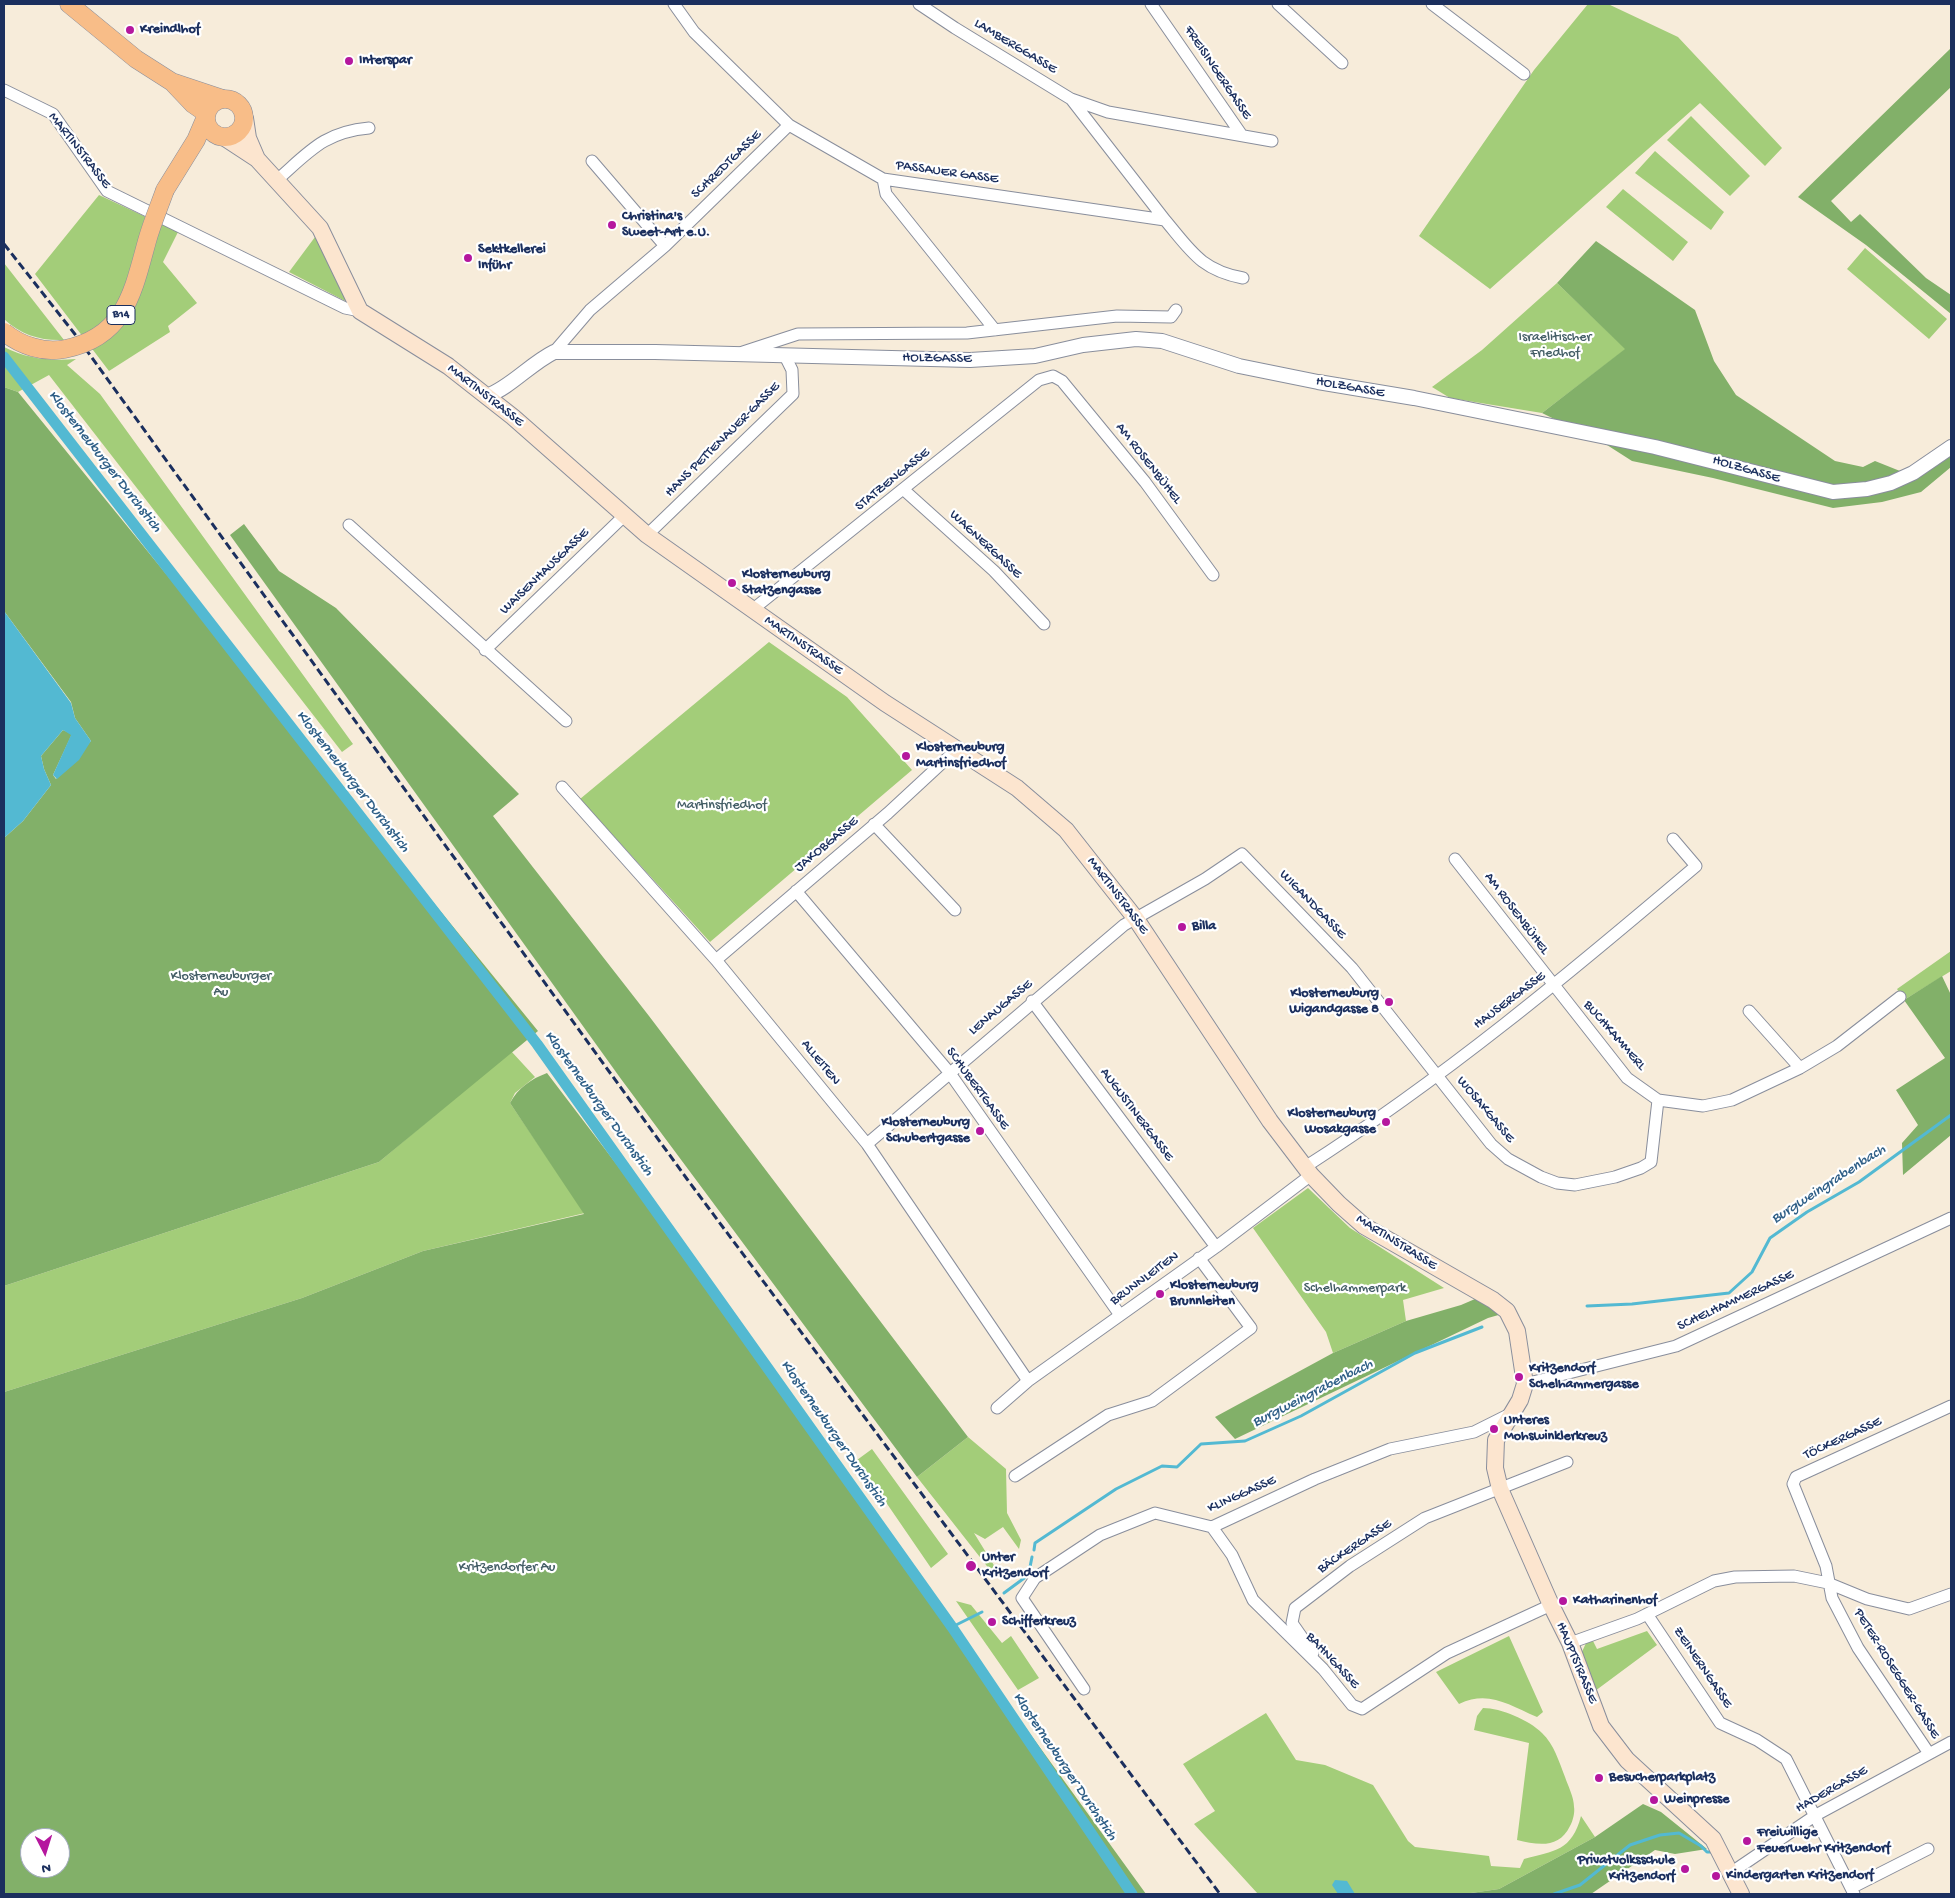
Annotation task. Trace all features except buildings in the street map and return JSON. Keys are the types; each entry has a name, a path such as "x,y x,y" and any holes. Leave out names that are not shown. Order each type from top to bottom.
{"main road":[{"path":"69,4 136,59 172,82 206,116 209,129 257,159 277,180 320,228 360,311"},
{"path":"172,82 233,101 239,105 248,138 257,159"},
{"name":"B14","path":"4,332 23,344 41,349 57,350 85,343 98,337 120,317 132,294 150,230 165,190 179,170 213,104 223,99"},
{"name":"B14","path":"179,170 203,149 222,138 238,132 244,118"},
{"name":"MARTINSTRASSE","path":"360,311 448,366 487,396 647,535 885,703 922,725 956,750 1017,788 1066,830 1136,919 1270,1121 1308,1171 1339,1204 1364,1226 1493,1300 1507,1311 1517,1331 1525,1384"},
{"name":"HAUPTSTRASSE","path":"1525,1384 1520,1400 1496,1440 1495,1468 1500,1489 1551,1605 1570,1643 1601,1726 1627,1760 1713,1838 1732,1872 1741,1894"}],"street":[{"path":"674,4 694,32 789,125 883,179"},
{"name":"LAMBERGGASSE","path":"919,4 1071,99"},
{"name":"FREISINGERGASSE","path":"1150,4 1241,134"},
{"path":"1278,4 1342,63"},
{"path":"1432,4 1524,74"},
{"name":"MARTINSTRASSE","path":"4,90 53,114 107,191 345,308 360,311"},
{"path":"1071,99 1108,112 1272,141"},
{"path":"1071,99 1165,220 1199,260 1226,275 1243,278"},
{"name":"SCHREDTGASSE","path":"554,352 590,310 665,246 789,125"},
{"path":"277,180 327,138 347,130 369,128"},
{"path":"592,161 665,246"},
{"name":"PASSAUER GASSE","path":"995,330 886,194 883,179 1165,220"},
{"name":"HOLZGASSE","path":"734,355 798,334 967,333 1117,316 1171,317 1176,310"},
{"name":"HOLZGASSE","path":"554,352 970,360 1036,356 1083,345 1125,341 1162,341 1239,366 1318,382 1414,398 1681,452 1833,492 1867,489 1891,483 1913,473 1951,447"},
{"path":"487,396 497,392 539,359 554,352"},
{"name":"HANS PETTENAUER-GASSE","path":"647,535 793,394 792,370 784,356"},
{"name":"STATZENGASSE","path":"752,610 1039,380 1053,376"},
{"name":"AM ROSENBÜHEL","path":"1053,376 1062,381 1145,482 1213,575"},
{"name":"WAGNERGASSE","path":"904,490 994,571 1044,624"},
{"name":"WAISENHAUSGASSE","path":"485,650 626,515"},
{"path":"349,525 485,650 566,721"},
{"name":"JAKOBGASSE","path":"716,960 874,824 956,750"},
{"name":"ALLEITEN","path":"562,787 716,960 867,1144 1028,1381"},
{"path":"874,824 955,910"},
{"name":"HAUSERGASSE","path":"1308,1171 1554,987 1696,866 1673,839"},
{"name":"WIGANDGASSE","path":"1136,919 1205,879 1242,854 1352,968 1437,1076"},
{"name":"AM ROSENBÜHEL","path":"1455,859 1554,987"},
{"name":"SCHUBERTGASSE","path":"796,891 949,1072 1120,1315"},
{"name":"LENAUGASSE","path":"867,1144 1032,1001 1124,925 1136,919"},
{"name":"BUCHKAMMERL","path":"1554,987 1627,1078 1658,1100 1703,1106 1732,1100 1800,1068 1838,1046 1900,997"},
{"name":"AUGUSTINERGASSE","path":"1032,1001 1216,1247"},
{"path":"1749,1011 1800,1068"},
{"name":"WOSAKGASSE","path":"1437,1076 1491,1144 1508,1159 1541,1177 1570,1184 1615,1177 1641,1168 1651,1162 1658,1100"},
{"name":"BRUNNLEITEN","path":"997,1408 1028,1381 1216,1247 1308,1171"},
{"name":"SCHELHAMMERGASSE","path":"1525,1384 1676,1346 1951,1218"},
{"path":"1015,1476 1108,1415 1152,1401 1251,1328 1199,1258"},
{"name":"TÖCKERGASSE","path":"1828,1583 1826,1566 1794,1492 1793,1484 1796,1477 1951,1406"},
{"name":"KLINGGASSE","path":"1084,1689 1022,1598 1035,1578 1100,1535 1155,1513 1212,1528 1315,1479 1390,1449 1474,1432 1510,1414"},
{"name":"BÄCKERGASSE","path":"1323,1670 1292,1623 1295,1608 1350,1566 1425,1518 1567,1462"},
{"name":"BAHNGASSE","path":"1212,1528 1232,1555 1252,1600 1323,1670 1352,1705 1362,1709 1447,1653 1551,1605"},
{"path":"1570,1643 1647,1614 1714,1582 1735,1577 1794,1576 1828,1583 1867,1599 1909,1609 1951,1594"},
{"name":"PETER-ROSEGGER-GASSE","path":"1828,1583 1832,1598 1858,1648 1928,1752"},
{"name":"ZEINERNGASSE","path":"1647,1614 1720,1723 1757,1740 1786,1759 1816,1815 1852,1891"},
{"name":"HADERGASSE","path":"1732,1872 1816,1815 1928,1752 1951,1742"},
{"path":"1852,1891 1928,1849"}],"green space":[{"path":"1588,4 1608,4 1678,37 1782,148 1765,166 1700,103 1490,289 1419,236 1534,70"},
{"path":"1951,48 1951,87 1831,201 1851,222 1860,214 1926,278 1951,295 1951,314 1866,245 1798,197"},
{"path":"1691,116 1750,176 1730,196 1667,140"},
{"path":"1655,151 1724,212 1711,230 1635,173"},
{"path":"1623,189 1688,242 1673,261 1606,207"},
{"path":"99,195 178,232 163,262 197,303 168,326 170,332 109,371 35,274"},
{"path":"315,237 353,305 289,272"},
{"path":"1596,241 1695,310 1714,361 1736,395 1835,461 1863,467 1875,461 1915,477 1951,453 1951,467 1921,492 1882,502 1833,508 1713,478 1632,461 1607,445 1542,413 1625,349 1557,283"},
{"path":"1865,248 1947,319 1929,339 1847,269"},
{"path":"4,263 64,340 32,336 17,329 4,319"},
{"name":"Israelitischer Friedhof","path":"1557,283 1626,349 1542,413 1450,398 1432,387 1482,350"},
{"path":"4,347 39,358 57,360 76,359 67,365 100,394 353,744 342,752 49,375 18,392 4,387"},
{"name":"Klosterneuburger Au","path":"4,387 18,392 538,1031 379,1162 4,1286 4,838 23,821 51,785 41,756 63,730 72,734 53,775 56,779 91,741 75,718 71,702 4,611"},
{"path":"244,524 279,571 336,608 519,794 493,816 649,1016 968,1437 917,1477 621,1079 230,535"},
{"name":"Martinsfriedhof","path":"769,642 847,697 912,770 710,942 580,799"},
{"path":"1951,951 1951,971 1904,1000 1897,989"},
{"path":"1942,976 1951,995 1951,1135 1903,1175 1902,1143 1918,1125 1896,1090 1945,1058 1904,1000"},
{"path":"511,1051 535,1077 515,1093 510,1103 585,1213 423,1251 302,1298 4,1392 4,1286 379,1162"},
{"name":"Kritzendorfer Au","path":"547,1073 643,1199 1146,1894 4,1894 4,1392 302,1298 423,1251 584,1214 510,1103 521,1088 530,1081"},
{"name":"Schelhammerpark","path":"1308,1188 1350,1228 1444,1288 1403,1300 1406,1321 1333,1353 1326,1332 1253,1228"},
{"path":"1475,1299 1502,1314 1488,1318 1235,1439 1215,1417 1333,1353 1406,1321"},
{"path":"968,1437 1006,1469 1007,1513 1021,1540 1019,1549 1003,1527 985,1539 974,1533 995,1567 990,1570 917,1477"},
{"path":"872,1449 948,1554 931,1568 857,1460"},
{"path":"956,1601 971,1605 1002,1643 1011,1636 1039,1678 1018,1690"},
{"path":"1647,1631 1657,1645 1595,1691 1581,1654 1586,1643 1593,1641 1597,1649"},
{"path":"1509,1636 1543,1712 1537,1717 1507,1704 1489,1699 1480,1698 1459,1704 1436,1672"},
{"path":"1483,1708 1506,1712 1522,1719 1536,1728 1550,1742 1574,1803 1572,1822 1560,1839 1547,1844 1517,1840 1529,1743 1474,1730 1477,1716"},
{"path":"1266,1713 1296,1760 1325,1765 1373,1785 1408,1841 1415,1847 1489,1856 1491,1866 1520,1868 1524,1859 1553,1851 1567,1843 1573,1836 1581,1816 1595,1837 1499,1889 1464,1894 1258,1894 1194,1824 1215,1811 1183,1764"},
{"path":"1643,1804 1661,1812 1707,1849 1675,1854 1655,1850 1591,1894 1464,1894 1499,1889 1595,1837"}],"water":[{"path":"4,611 71,703 75,718 91,741 79,760 57,779 53,775 71,735 63,730 41,756 51,785 23,821 4,838"},
{"path":"1335,1880 1347,1881 1355,1894 1338,1894 1332,1885"}],"waterway":[{"name":"Klosterneuburger Durchstich","path":"4,357 537,1044 952,1627 1132,1894"},
{"name":"Burgweingrabenbach","path":"1587,1306 1632,1304 1729,1293 1752,1272 1770,1238 1807,1212 1859,1182 1951,1115"},
{"name":"Burgweingrabenbach","path":"1034,1550 1035,1543 1116,1489 1162,1466 1177,1467 1201,1444 1245,1441 1301,1416 1415,1353 1482,1327"},
{"name":"Burgweingrabenbach","path":"1030,1567 1032,1557"},
{"path":"1004,1593 1027,1576"},
{"path":"952,1627 982,1612"},
{"path":"1554,1894 1580,1885 1630,1845 1660,1835 1679,1833 1701,1846 1707,1852 1712,1852"}],"railway":[{"path":"4,244 74,333 687,1179 1220,1894"}],"place":[{"name":"Kreindlhof","path":"130,30"},
{"name":"Interspar","path":"349,61"},
{"name":"Christina's Sweet-Art e.U.","path":"612,225"},
{"name":"Sektkellerei Inführ","path":"468,258"},
{"name":"Klosterneuburg Statzengasse","path":"732,583"},
{"name":"Klosterneuburg Martinsfriedhof","path":"906,756"},
{"name":"Billa","path":"1182,927"},
{"name":"Klosterneuburg Wigandgasse 8","path":"1389,1002"},
{"name":"Klosterneuburg Wosakgasse","path":"1386,1122"},
{"name":"Klosterneuburg Schubertgasse","path":"980,1131"},
{"name":"Klosterneuburg Brunnleiten","path":"1160,1294"},
{"name":"Kritzendorf Schelhammergasse","path":"1519,1377"},
{"name":"Unteres Mohswinklerkreuz","path":"1494,1429"},
{"name":"Unter Kritzendorf","path":"971,1566"},
{"name":"Katharinenhof","path":"1563,1601"},
{"name":"Schifferkreuz","path":"992,1622"},
{"name":"Besucherparkplatz","path":"1599,1778"},
{"name":"Weinpresse","path":"1654,1800"},
{"name":"Freiwillige Feuerwehr Kritzendorf","path":"1747,1841"},
{"name":"Privatvolksschule Kritzendorf","path":"1685,1869"},
{"name":"Kindergarten Kritzendorf","path":"1716,1876"}]}
